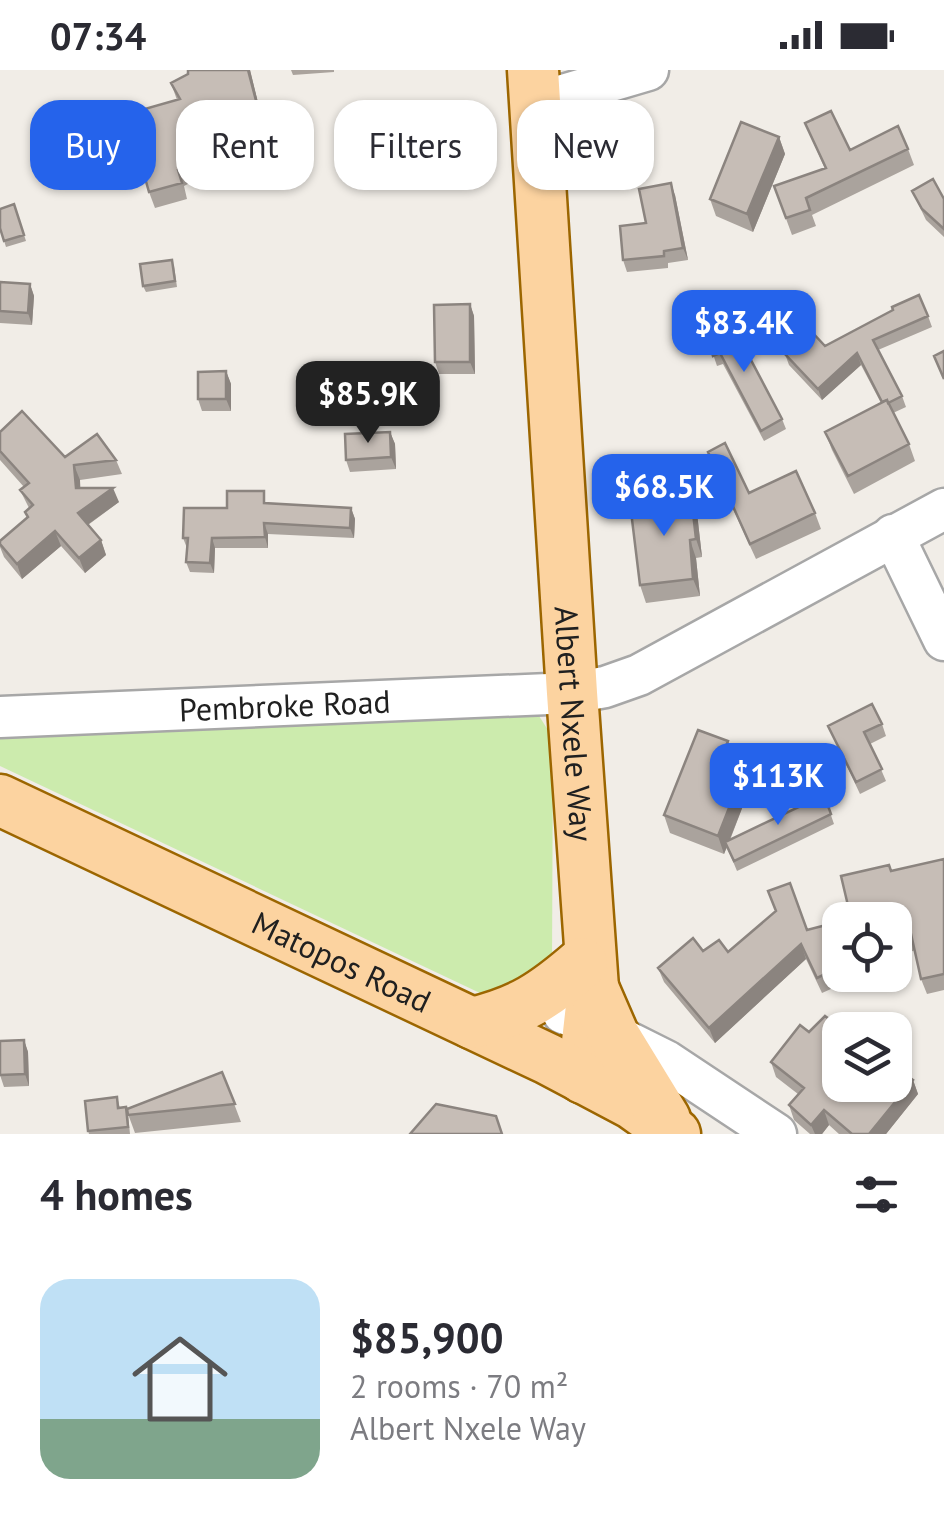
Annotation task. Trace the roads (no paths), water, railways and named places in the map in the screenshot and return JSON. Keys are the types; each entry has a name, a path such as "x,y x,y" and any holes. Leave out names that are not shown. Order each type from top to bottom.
{"main road":[{"name":"Albert Nxele Way","path":"534,87 588,994"},
{"name":"Matopos Road","path":"0,800 565,1069 633,1104 675,1134"},
{"path":"472,1023 522,1008 558,984 588,994 675,1134"},
{"path":"565,1069 588,994"}],"street":[{"path":"534,87 648,70"},
{"name":"Pembroke Road","path":"0,718 606,688 639,675 944,509"},
{"path":"893,535 944,640"},
{"path":"588,994 666,1060 776,1134"}]}
